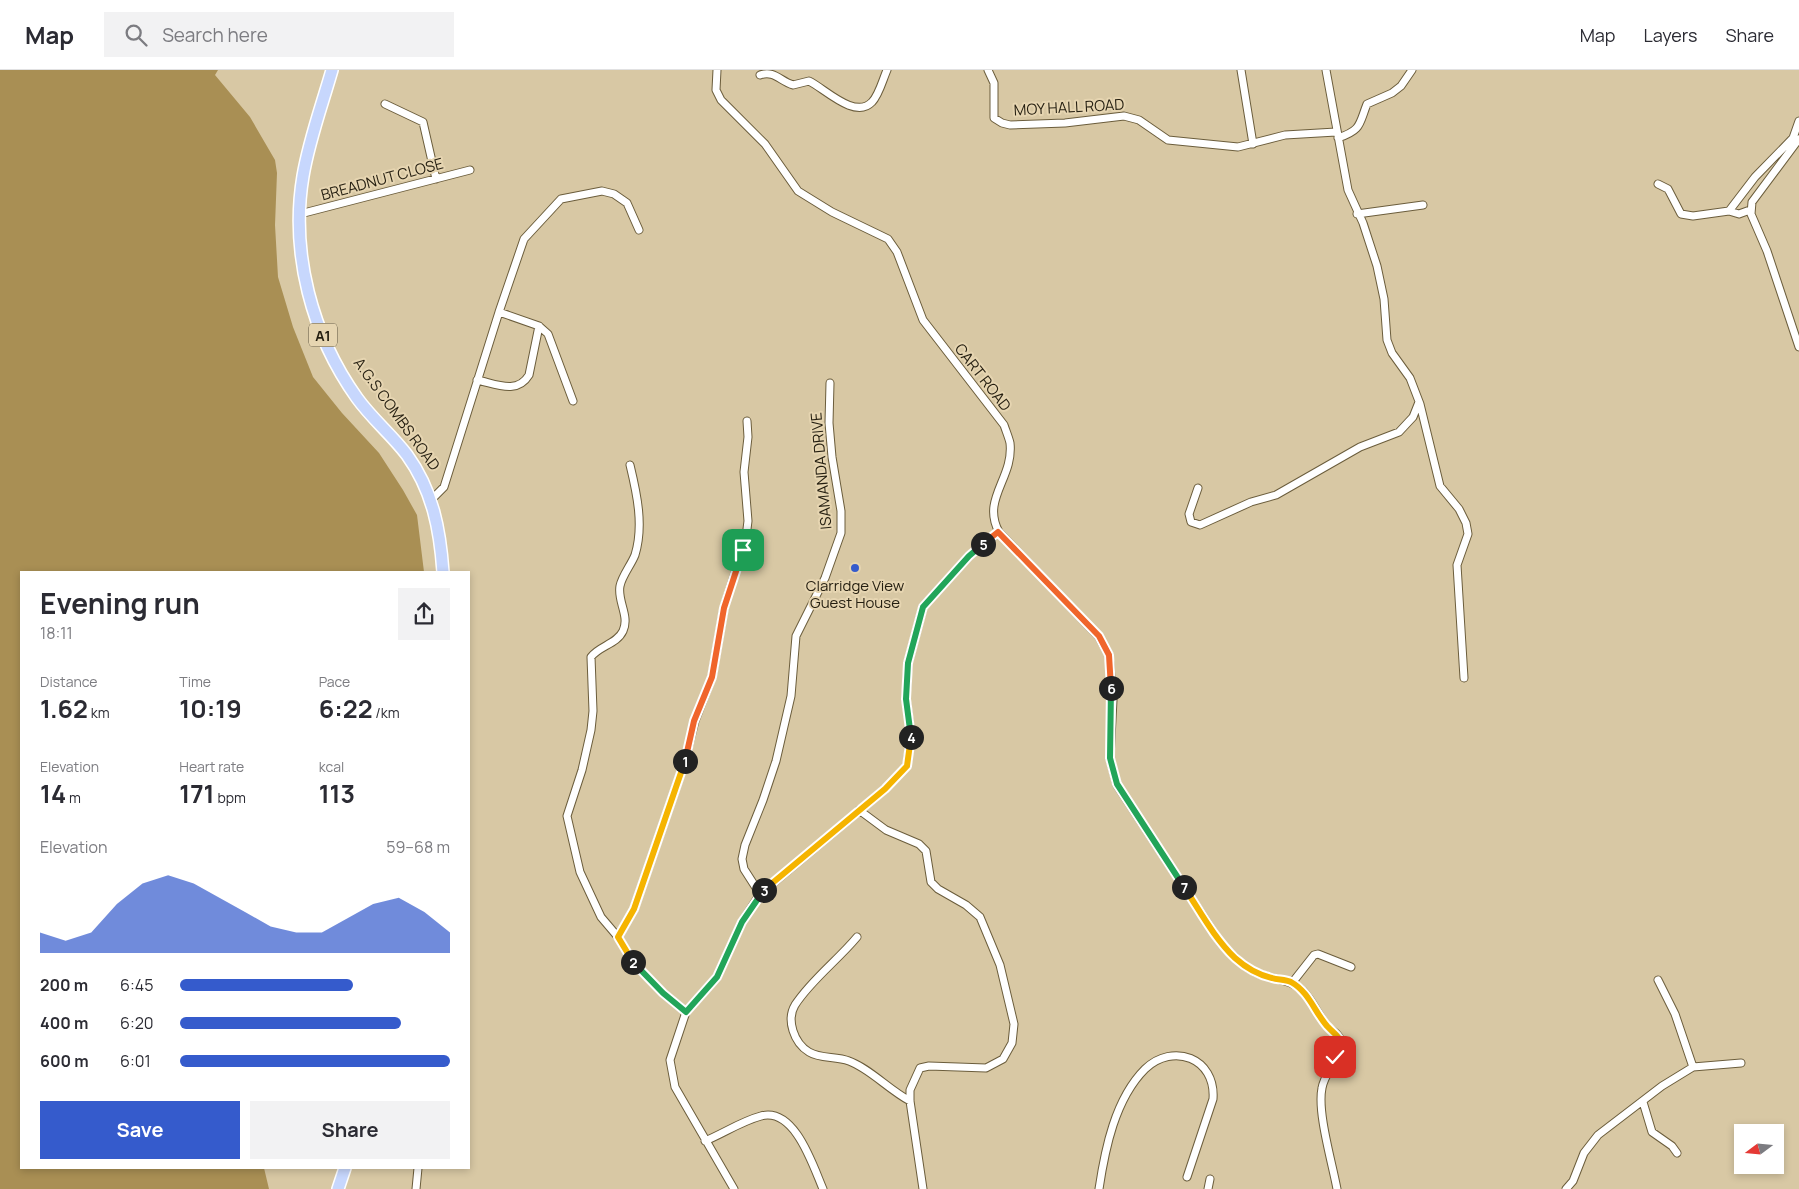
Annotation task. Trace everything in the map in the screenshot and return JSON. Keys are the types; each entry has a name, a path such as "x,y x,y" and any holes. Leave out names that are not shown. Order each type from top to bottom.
{"main road":[{"name":"A.G.S COMBS ROAD","path":"332,70 305,167 304,213 313,288 333,346 361,394 410,453 430,485 440,532 443,571"},
{"name":"A.G.S COMBS ROAD","path":"304,213 312,160 338,70"},
{"name":"A.G.S COMBS ROAD","path":"433,499 445,530 449,571"},
{"path":"338,1189 345,1169"}],"street":[{"name":"CART ROAD","path":"716,70 716,90 721,100 765,144 798,190 832,212 888,239 897,252 923,320 1004,425 1010,443 1010,460 993,504 992,520 998,532"},
{"path":"760,75 768,72 775,74 793,85 809,81 838,100 853,107 861,108 872,102 887,70"},
{"name":"MOY HALL ROAD","path":"988,70 994,83 994,118 1010,125 1065,123 1124,116 1139,120 1168,140 1238,147 1285,135 1337,135"},
{"path":"1241,70 1253,144"},
{"path":"1326,70 1348,190 1363,223 1377,266 1384,299 1387,340 1392,353 1410,378 1419,402 1440,486 1459,509 1466,523 1468,534 1457,565 1464,678"},
{"path":"1337,135 1350,134 1358,128 1368,104 1392,93 1401,86 1412,70"},
{"path":"385,104 423,122 436,179"},
{"path":"1729,212 1756,177 1793,138 1799,120"},
{"path":"1799,139 1752,202 1750,210 1767,251 1799,347"},
{"name":"BREADNUT CLOSE","path":"304,213 470,170"},
{"path":"1658,184 1668,189 1681,214 1693,216 1729,212 1739,214 1750,210"},
{"path":"433,499 444,487 498,312 524,239 561,199 602,191 614,194 627,203 639,230"},
{"path":"1358,214 1423,205"},
{"path":"498,312 539,326 548,334 574,402"},
{"path":"477,380 512,388 525,381 529,375 539,326"},
{"name":"ISAMANDA DRIVE","path":"760,894 744,869 742,859 744,844 763,800 776,762 791,696 796,636 825,578 841,533 841,511 832,457 829,423 830,384"},
{"path":"1198,488 1189,514 1191,522 1200,525 1251,502 1276,495 1360,448 1399,432 1413,417 1419,402"},
{"path":"618,937 634,909 684,764 694,721 712,677 724,608 746,536 748,521 744,472 748,421"},
{"path":"630,465 635,487 639,538 633,560 620,585 625,624 620,636 595,652 592,658 593,712 591,730 582,770 567,816 580,872 589,895 601,917 618,937 633,962 648,980 686,1012"},
{"path":"734,1189 675,1087 670,1060 686,1012 717,977 738,931 760,894 885,789 907,766 911,735 906,699 908,663 923,607 969,556 998,532 1099,636 1109,655 1112,700 1110,758 1117,784 1220,942 1237,960 1253,971 1292,983 1303,991 1328,1027 1335,1031 1340,1038 1341,1046 1327,1072 1322,1088 1321,1110 1336,1189"},
{"path":"860,810 886,830 919,844 926,851 931,882 938,889 966,905 980,918 1000,965 1014,1024 1012,1043 1003,1059 986,1068 929,1066 920,1068 910,1090 910,1101 923,1189"},
{"path":"857,938 795,1005 791,1022 793,1032 806,1051 815,1055 849,1061 864,1068 891,1091 910,1101"},
{"path":"1292,983 1314,955 1318,954 1351,967"},
{"path":"1658,980 1675,1014 1693,1068"},
{"path":"1099,1189 1105,1156 1124,1098 1146,1068 1174,1056 1184,1056 1197,1062 1209,1072 1214,1087 1212,1099 1187,1177"},
{"path":"1566,1189 1573,1181 1584,1152 1598,1135 1662,1086 1693,1068 1741,1063"},
{"path":"1643,1102 1652,1132 1672,1146 1677,1153"},
{"path":"705,1141 749,1120 764,1115 774,1115 784,1120 794,1129 823,1189"},
{"path":"416,1189 418,1169"},
{"path":"1208,1189 1210,1179"}],"shaded area":[{"path":"0,70 218,70 215,75 250,117 275,160 277,173 275,225 278,277 293,327 313,377 342,413 379,453 403,490 417,515 424,571 20,571 20,1169 264,1169 269,1189 0,1189"}],"place":[{"name":"Clarridge View Guest House","path":"855,568"}],"route":[{"path":"743,550 724,608 712,677 694,721 684,764 634,909 618,937 633,962 648,980 663,993 686,1012 717,977 733,939 760,894 885,789 907,766 911,735 906,699 908,663 923,607 969,556 998,532 1099,636 1109,655 1112,700 1110,758 1117,784 1220,942 1237,960 1253,971 1270,978 1289,981 1303,991 1328,1027 1335,1031 1340,1038 1341,1046 1335,1057"}]}
